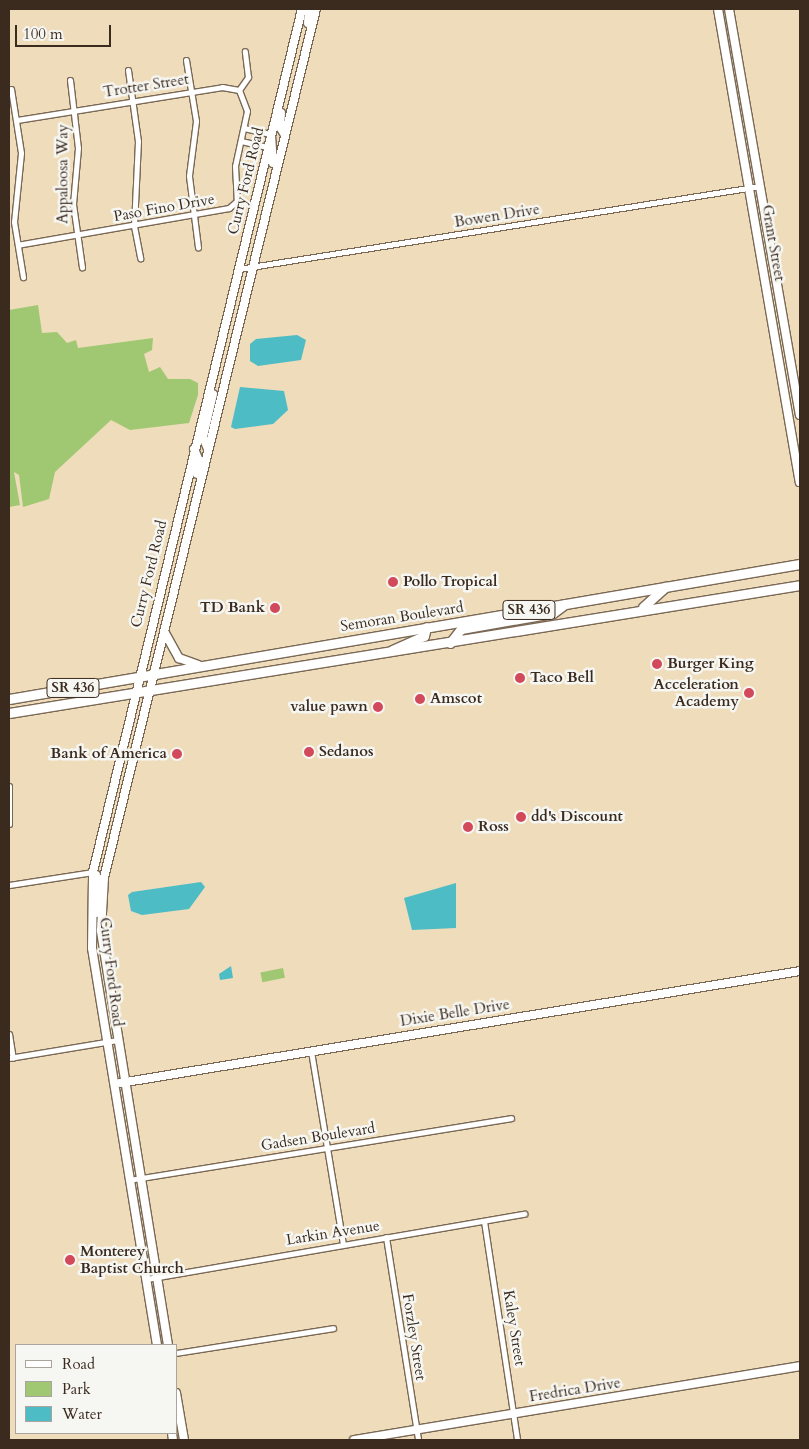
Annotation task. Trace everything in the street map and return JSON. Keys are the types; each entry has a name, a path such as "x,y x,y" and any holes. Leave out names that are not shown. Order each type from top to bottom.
{"main road":[{"name":"Curry Ford Road","path":"157,1344 92,948 93,872 138,677 302,9"},
{"path":"302,60 309,9"},
{"name":"Curry Ford Road","path":"168,1344 124,1083 101,930 105,870 316,9"},
{"name":"Grant Street","path":"718,9 781,370 797,446 800,482"},
{"name":"Grant Street","path":"729,9 800,416"},
{"path":"285,135 279,121 295,37"},
{"path":"266,209 275,152 271,134"},
{"path":"208,449 203,437 213,372"},
{"path":"187,535 186,521 199,461 194,450"},
{"name":"Semoran Boulevard","path":"9,699 198,665 800,564"},
{"name":"SR 436","path":"9,713 149,693 800,585"},
{"path":"634,612 653,602 665,587"},
{"path":"450,643 461,629 553,613 564,604"},
{"path":"165,627 173,653 198,665"},
{"path":"388,653 424,636 426,627"},
{"path":"93,872 101,930"},
{"name":"Dixie Belle Drive","path":"114,1084 800,971"},
{"name":"Fredrica Drive","path":"354,1440 800,1366"},
{"path":"178,1405 184,1440"}],"street":[{"path":"245,51 248,77 239,90 247,111 244,128 271,134"},
{"path":"186,60 196,136 189,176 198,247"},
{"path":"128,70 138,141 134,226 140,258"},
{"name":"Appaloosa Way","path":"70,80 75,111 76,236 82,268"},
{"name":"Trotter Street","path":"17,120 222,86 239,90"},
{"path":"12,89 21,153 14,205 18,245 24,277"},
{"path":"735,110 746,103"},
{"path":"735,110 748,112"},
{"name":"Paso Fino Drive","path":"18,245 223,212 237,201 236,166 244,128"},
{"path":"241,140 268,147"},
{"name":"Bowen Drive","path":"238,269 760,186"},
{"path":"763,267 774,265"},
{"path":"766,283 777,281"},
{"path":"781,370 792,368"},
{"path":"9,786 9,824"},
{"path":"9,885 93,872"},
{"path":"9,1034 11,1058 118,1040"},
{"path":"311,1051 343,1244"},
{"name":"Gadsen Boulevard","path":"129,1180 511,1118"},
{"path":"125,1152 136,1150"},
{"name":"Larkin Avenue","path":"146,1279 157,1274 524,1214"},
{"name":"Kaley Street","path":"484,1221 517,1440"},
{"name":"Forzley Street","path":"386,1237 418,1440"},
{"path":"178,1353 333,1328"}],"green space":[{"path":"38,305 42,333 57,332 67,343 76,340 78,348 153,338 152,350 144,354 149,372 160,367 168,379 190,379 198,383 198,395 189,423 130,430 111,420 55,472 49,499 23,507 19,475 14,472 20,505 9,507 9,310"},
{"path":"283,968 285,978 262,982 260,972"}],"water":[{"path":"297,335 306,340 301,360 258,366 250,361 250,344 256,339"},
{"path":"240,387 284,391 288,410 273,424 235,429 231,427"},
{"path":"201,882 205,887 189,909 142,915 131,911 128,895 132,892"},
{"path":"456,883 456,928 412,930 404,898"},
{"path":"231,966 233,978 220,980 219,974"}],"place":[{"name":"Pollo Tropical","path":"393,582"},
{"name":"TD Bank","path":"275,608"},
{"name":"Burger King","path":"657,664"},
{"name":"Taco Bell","path":"520,678"},
{"name":"Acceleration Academy","path":"749,693"},
{"name":"Amscot","path":"420,699"},
{"name":"value pawn","path":"378,707"},
{"name":"Sedanos","path":"309,752"},
{"name":"Bank of America","path":"177,754"},
{"name":"dd's Discount","path":"521,817"},
{"name":"Ross","path":"468,827"},
{"name":"Monterey Baptist Church","path":"70,1260"}]}
